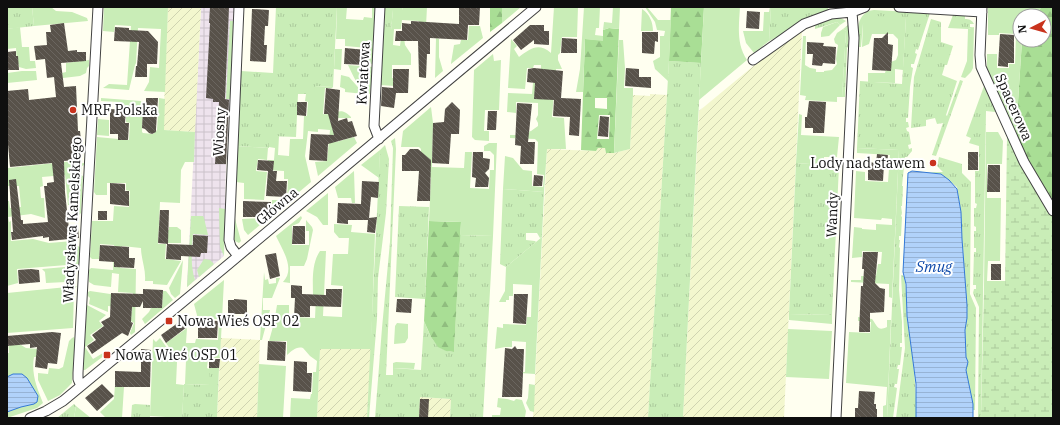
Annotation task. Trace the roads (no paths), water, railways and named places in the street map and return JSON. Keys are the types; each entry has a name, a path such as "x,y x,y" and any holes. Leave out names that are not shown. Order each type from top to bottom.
{"street":[{"name":"Władysława Kamelskiego","path":"81,386 78,379 78,373 98,7"},
{"name":"Wiosny","path":"238,256 228,240 239,7"},
{"name":"Kwiatowa","path":"379,138 374,126 380,7"},
{"name":"Główna","path":"30,418 55,406 81,386 536,7"},
{"path":"753,60 804,24 831,14 852,12 866,7"},
{"path":"898,7 982,9"},
{"name":"Spacerowa","path":"982,9 980,55 981,67 1024,162 1053,211"},
{"name":"Wandy","path":"836,418 854,38 852,12"}],"water":[{"name":"Smug","path":"912,171 941,174 957,189 961,212 967,305 965,330 966,357 968,362 966,370 973,404 973,418 916,418 916,384 907,316 906,284 903,272 908,173"},
{"path":"13,374 22,374 27,378 38,396 37,402 34,404 7,412 7,377"}],"place":[{"name":"MRF Polska","path":"73,110"},
{"name":"Lody nad stawem","path":"933,163"},
{"name":"Nowa Wieś OSP 02","path":"169,321"},
{"name":"Nowa Wieś OSP 01","path":"107,355"}]}
